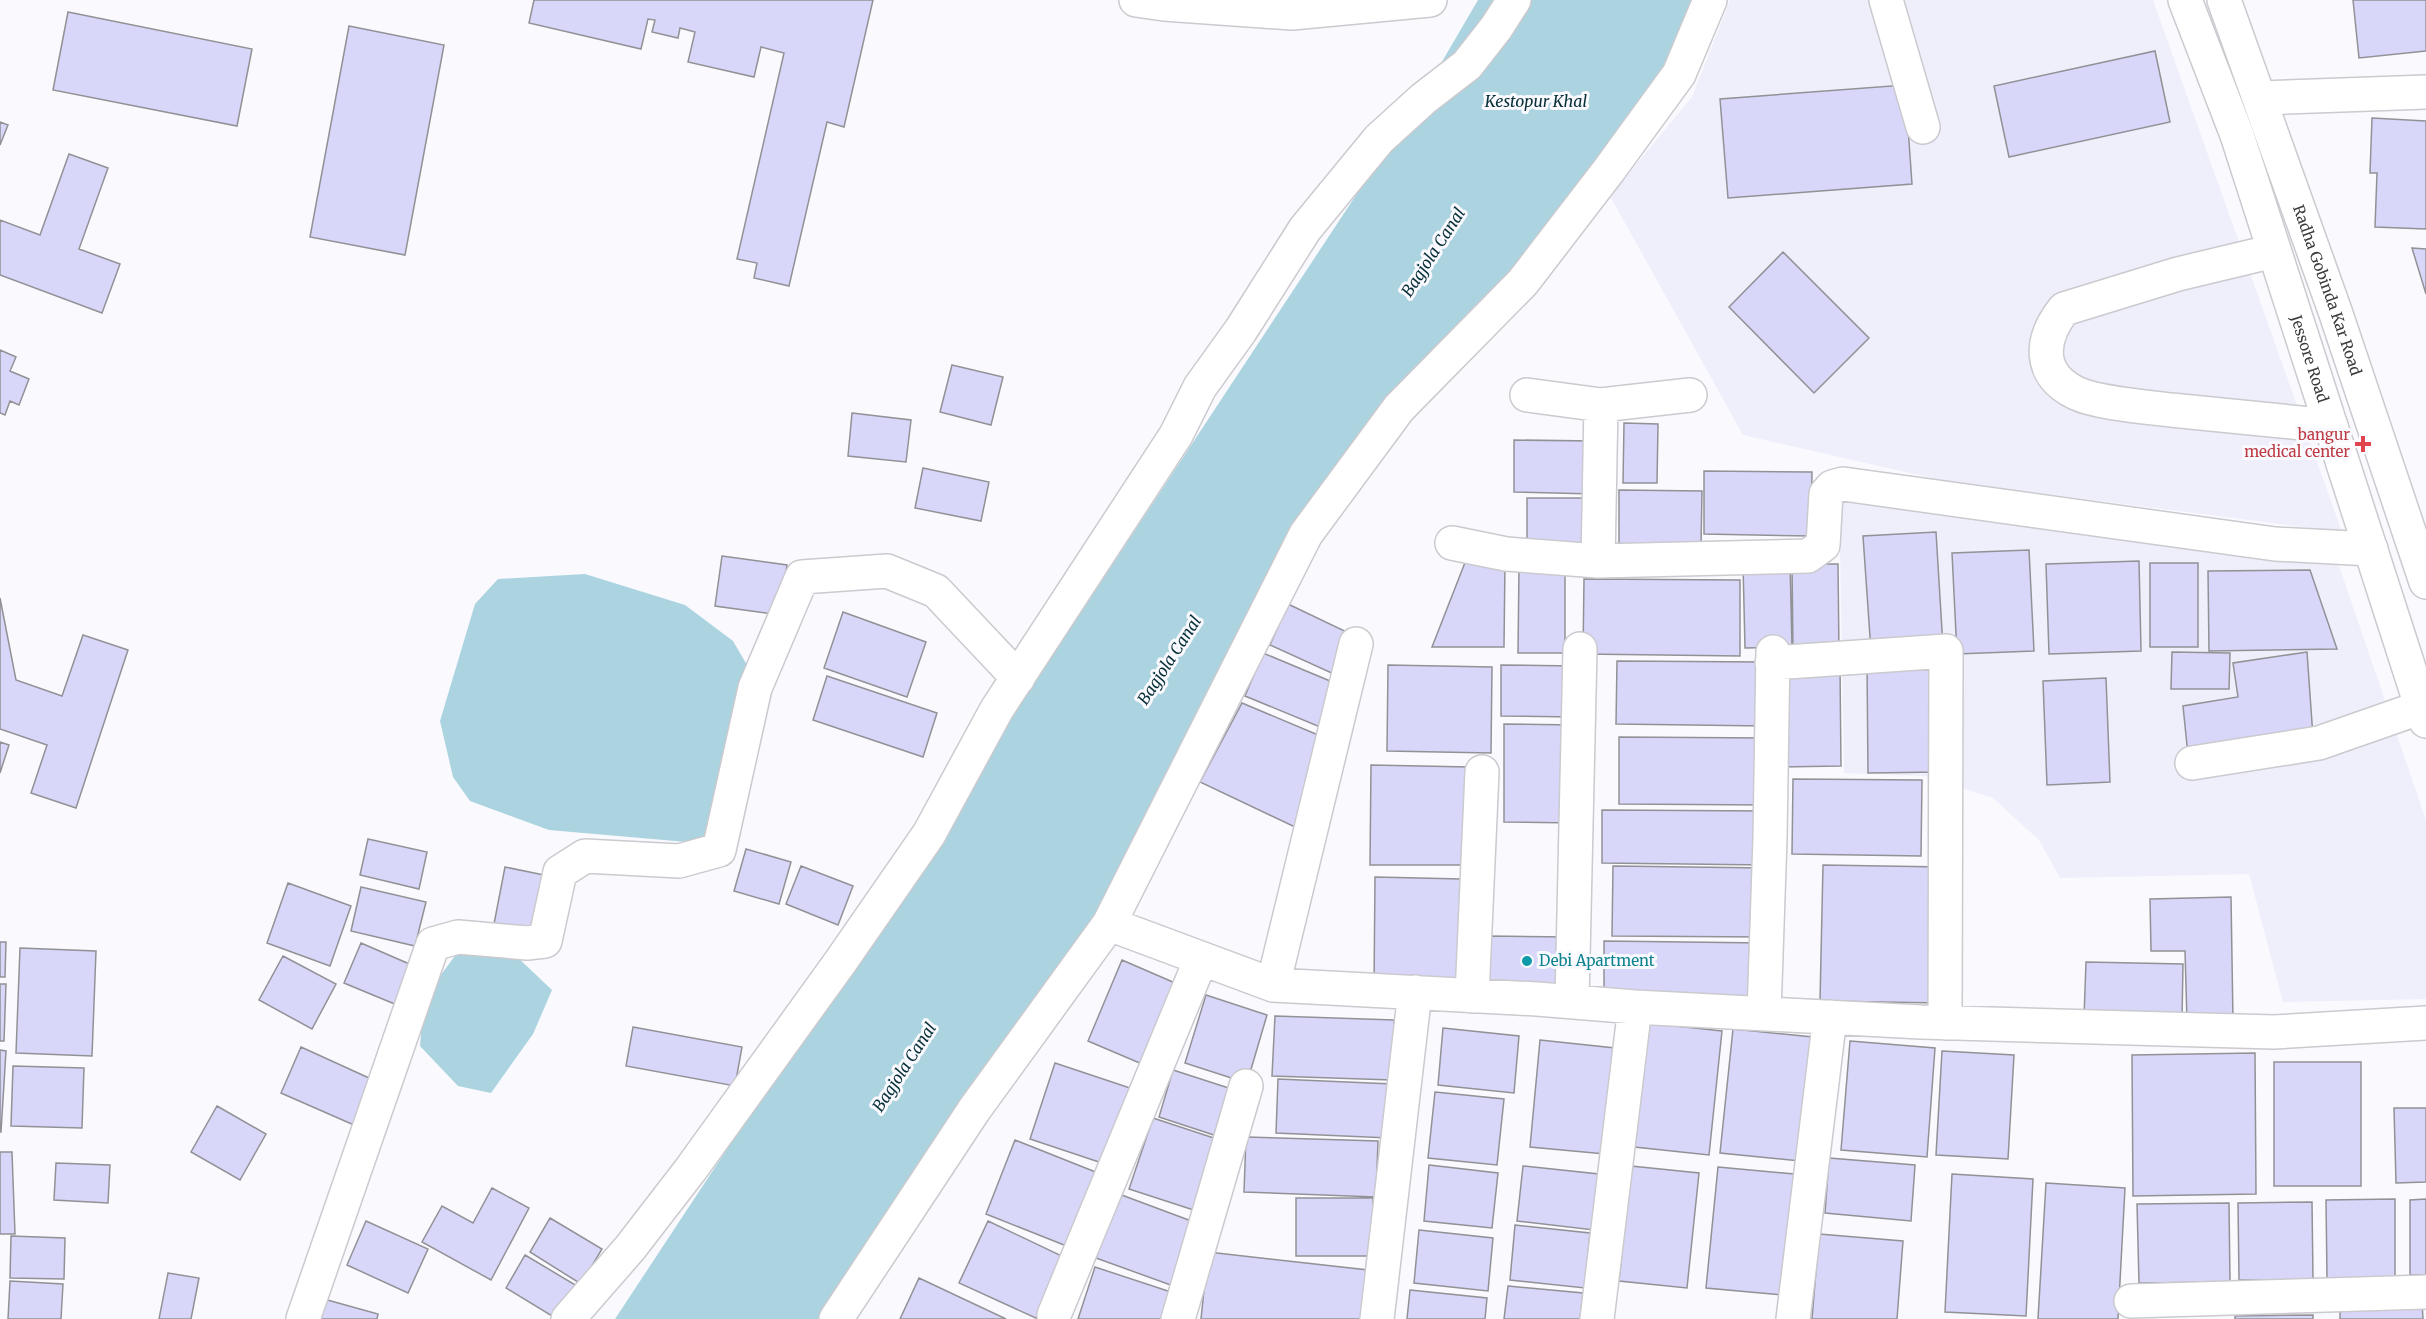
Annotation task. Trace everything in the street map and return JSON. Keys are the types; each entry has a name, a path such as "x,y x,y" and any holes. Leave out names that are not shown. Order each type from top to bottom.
{"street":[{"path":"1136,0 1292,13 1430,0"},
{"path":"568,1319 630,1248 691,1169 841,961 929,834 997,709 1176,435 1200,387 1241,330 1305,229 1379,139 1423,99 1467,65 1496,28 1514,0"},
{"path":"836,1319 974,1110 1109,924 1306,534 1399,408 1523,282 1609,170 1679,74 1710,0"},
{"path":"1886,0 1923,127"},
{"name":"Jessore Road","path":"2185,0 2237,135 2424,714"},
{"name":"Radha Gobinda Kar Road","path":"2224,0 2335,311 2426,582"},
{"path":"2260,98 2426,92"},
{"path":"2274,251 2149,282 2064,309 2052,325 2046,341 2050,369 2060,381 2077,394 2143,407 2331,426"},
{"path":"1527,394 1601,405 1690,395"},
{"path":"1599,561 1601,405"},
{"path":"1452,543 1506,554 1599,561 1808,556 1823,545 1826,494 1832,487 1843,484 2275,544 2371,549"},
{"path":"303,1319 433,944 458,937 527,943 545,941 560,872 585,856 680,861 718,850 755,688 802,577 887,571 936,591 1018,678"},
{"path":"1273,985 1356,644"},
{"path":"1572,1001 1580,649"},
{"path":"1764,1012 1770,838 1772,658 1946,651 1945,1023"},
{"path":"2192,764 2319,743 2424,714"},
{"path":"1472,996 1482,772"},
{"path":"1109,924 1273,985 1945,1023 2274,1032 2426,1023"},
{"path":"1054,1315 1201,959"},
{"path":"1377,1319 1415,992"},
{"path":"1598,1319 1635,1007"},
{"path":"1793,1319 1830,1017"},
{"path":"1178,1319 1246,1086"},
{"path":"2131,1301 2426,1292"}],"shaded area":[{"path":"1730,0 2153,0 2342,532 1945,481 1743,435 1610,196 1692,97"},
{"path":"1839,491 2337,560 2426,820 2426,999 2283,1002 2249,874 2060,878 2039,840 1993,798 1925,776 1844,773"}],"water":[{"name":"Kestopur Khal","path":"1478,0 1721,0 1604,181 1330,493 1093,933 840,1319 615,1319 1426,89"},
{"path":"585,574 685,605 733,641 764,694 724,827 698,843 549,830 470,801 453,777 440,721 475,604 498,579"},
{"path":"457,953 514,954 552,990 533,1034 491,1093 458,1086 420,1046 424,998"}],"building":[{"path":"534,0 873,0 844,127 827,122 789,286 754,278 757,263 737,259 784,53 761,47 754,77 688,62 695,32 680,28 678,38 652,32 655,20 648,19 641,49 529,23"},
{"path":"2353,0 2426,0 2426,51 2359,58"},
{"path":"68,12 252,49 237,126 53,90"},
{"path":"349,26 444,45 405,255 310,237"},
{"path":"2155,51 2170,122 2009,157 1994,86"},
{"path":"1905,85 1912,184 1728,198 1720,99"},
{"path":"2372,118 2426,121 2426,229 2375,227 2377,173 2370,173"},
{"path":"0,122 8,125 0,145"},
{"path":"69,154 108,168 79,249 120,264 102,313 0,275 0,220 40,235"},
{"path":"2412,248 2426,249 2426,294"},
{"path":"1783,252 1869,338 1814,393 1729,307"},
{"path":"0,350 16,357 10,371 29,379 19,405 10,401 5,415 0,413"},
{"path":"952,365 1003,377 991,425 940,412"},
{"path":"852,413 911,420 906,462 848,456"},
{"path":"1624,423 1658,424 1657,483 1623,483"},
{"path":"1514,440 1594,441 1594,494 1514,492"},
{"path":"923,468 989,482 981,521 915,508"},
{"path":"1704,471 1812,472 1811,536 1704,534"},
{"path":"1619,490 1702,491 1701,545 1619,544"},
{"path":"1527,498 1591,498 1590,550 1527,549"},
{"path":"1936,532 1943,647 1871,651 1863,536"},
{"path":"2029,550 2034,651 1957,654 1952,553"},
{"path":"722,556 787,565 780,615 715,606"},
{"path":"1466,560 1505,561 1504,647 1432,647"},
{"path":"2139,561 2141,651 2049,654 2046,564"},
{"path":"1790,563 1792,647 1745,648 1743,564"},
{"path":"2150,563 2198,563 2198,647 2150,647"},
{"path":"1792,564 1838,564 1839,654 1793,654"},
{"path":"1519,567 1565,567 1565,653 1518,653"},
{"path":"2310,570 2337,649 2209,651 2208,571"},
{"path":"1584,579 1740,580 1740,656 1583,654"},
{"path":"0,598 16,680 62,696 83,635 128,650 76,808 31,793 47,745 0,729"},
{"path":"1288,604 1353,635 1336,675 1270,645"},
{"path":"843,612 926,642 907,697 824,668"},
{"path":"2172,652 2230,653 2229,689 2171,689"},
{"path":"2307,652 2313,737 2188,755 2183,706 2238,697 2233,663"},
{"path":"1263,653 1342,686 1325,729 1245,696"},
{"path":"1617,661 1765,662 1765,726 1616,724"},
{"path":"1938,662 1939,772 1868,773 1867,663"},
{"path":"1388,665 1492,667 1491,753 1387,751"},
{"path":"1501,665 1575,666 1574,717 1501,716"},
{"path":"1840,667 1841,766 1777,767 1776,668"},
{"path":"827,676 937,713 923,757 813,720"},
{"path":"2106,678 2110,782 2047,785 2043,681"},
{"path":"1242,703 1330,740 1297,828 1200,782"},
{"path":"1504,724 1576,725 1575,823 1504,822"},
{"path":"1619,737 1767,738 1767,805 1619,804"},
{"path":"0,742 9,745 0,773"},
{"path":"1371,765 1469,767 1469,865 1370,865"},
{"path":"1793,779 1922,780 1921,856 1792,854"},
{"path":"1602,810 1768,811 1767,865 1602,863"},
{"path":"368,839 427,852 419,889 360,875"},
{"path":"746,849 791,862 779,904 734,891"},
{"path":"1823,865 1943,867 1941,1003 1820,1001"},
{"path":"801,866 853,886 838,925 786,904"},
{"path":"1613,866 1766,868 1766,937 1612,936"},
{"path":"505,867 554,877 543,934 494,924"},
{"path":"1375,877 1461,879 1460,988 1374,988"},
{"path":"288,883 351,906 330,966 267,943"},
{"path":"361,887 426,902 415,946 351,931"},
{"path":"2231,897 2233,1020 2187,1021 2185,951 2151,951 2150,899"},
{"name":"Debi Apartment","path":"1488,936 1568,937 1567,986 1487,985"},
{"path":"1604,941 1764,943 1763,1000 1604,998"},
{"path":"0,942 6,942 5,977 0,977"},
{"path":"361,943 414,966 397,1005 344,983"},
{"path":"20,948 96,951 92,1056 16,1053"},
{"path":"283,956 336,984 312,1029 259,1000"},
{"path":"1122,960 1182,986 1149,1067 1088,1041"},
{"path":"2086,962 2183,964 2182,1020 2084,1017"},
{"path":"0,984 6,984 4,1041 0,1041"},
{"path":"1206,995 1267,1015 1247,1083 1185,1063"},
{"path":"1275,1016 1394,1020 1392,1080 1272,1076"},
{"path":"1638,1022 1722,1031 1709,1155 1625,1146"},
{"path":"633,1027 742,1047 735,1086 626,1066"},
{"path":"1443,1028 1519,1036 1514,1093 1438,1085"},
{"path":"1733,1029 1813,1037 1800,1161 1720,1153"},
{"path":"1540,1040 1615,1048 1605,1154 1530,1147"},
{"path":"1850,1041 1935,1048 1927,1157 1841,1150"},
{"path":"301,1047 380,1083 363,1129 281,1093"},
{"path":"0,1050 6,1051 1,1132 0,1132"},
{"path":"1942,1051 2014,1055 2008,1159 1936,1155"},
{"path":"2255,1053 2256,1194 2133,1196 2132,1055"},
{"path":"2274,1062 2361,1062 2361,1186 2274,1186"},
{"path":"1055,1063 1133,1089 1108,1165 1030,1139"},
{"path":"13,1066 84,1068 82,1128 11,1126"},
{"path":"1173,1070 1241,1092 1226,1139 1159,1117"},
{"path":"1278,1079 1392,1084 1389,1138 1276,1133"},
{"path":"1435,1092 1504,1099 1497,1165 1428,1158"},
{"path":"217,1106 266,1134 240,1180 191,1152"},
{"path":"2394,1108 2426,1108 2426,1182 2396,1183"},
{"path":"1153,1118 1229,1143 1206,1214 1129,1189"},
{"path":"1246,1137 1378,1141 1376,1197 1244,1192"},
{"path":"1015,1140 1098,1173 1069,1247 986,1214"},
{"path":"0,1152 12,1152 15,1234 0,1234"},
{"path":"1829,1158 1915,1165 1911,1221 1825,1213"},
{"path":"56,1163 110,1165 108,1203 54,1200"},
{"path":"1429,1165 1498,1173 1492,1228 1424,1221"},
{"path":"1523,1166 1599,1174 1594,1230 1517,1221"},
{"path":"1631,1166 1699,1173 1687,1288 1619,1281"},
{"path":"1718,1167 1794,1174 1782,1295 1706,1288"},
{"path":"1952,1174 2033,1179 2026,1316 1945,1312"},
{"path":"2046,1183 2125,1188 2118,1319 2038,1319"},
{"path":"492,1188 529,1208 491,1280 422,1242 442,1206 473,1223"},
{"path":"1119,1194 1202,1225 1179,1288 1096,1258"},
{"path":"1296,1198 1373,1198 1374,1256 1296,1256"},
{"path":"2395,1199 2395,1279 2327,1279 2326,1200"},
{"path":"2426,1199 2426,1275 2410,1275 2410,1200"},
{"path":"2312,1202 2313,1280 2239,1280 2238,1203"},
{"path":"2229,1203 2230,1282 2139,1283 2137,1204"},
{"path":"550,1218 602,1249 581,1284 530,1252"},
{"path":"366,1221 428,1249 408,1293 347,1265"},
{"path":"988,1221 1066,1258 1038,1319 959,1283"},
{"path":"1515,1225 1590,1233 1585,1288 1510,1280"},
{"path":"1419,1230 1493,1238 1488,1291 1414,1283"},
{"path":"1819,1234 1903,1241 1897,1319 1812,1319"},
{"path":"11,1236 65,1238 64,1279 10,1278"},
{"path":"1208,1252 1368,1270 1363,1319 1201,1319"},
{"path":"525,1255 577,1286 557,1319 506,1288"},
{"path":"1095,1267 1177,1294 1169,1319 1078,1319"},
{"path":"168,1273 199,1278 191,1319 159,1319"},
{"path":"919,1278 1006,1319 900,1319"},
{"path":"10,1281 63,1284 61,1319 8,1319"},
{"path":"1508,1286 1583,1293 1580,1319 1504,1319"},
{"path":"1410,1290 1487,1298 1485,1319 1407,1319"},
{"path":"313,1296 378,1314 377,1319 307,1319"},
{"path":"2422,1302 2423,1319 2340,1319 2340,1307"},
{"path":"2313,1315 2313,1319 2235,1319 2235,1316"}],"place":[{"name":"bangur medical center","path":"2363,444"},
{"name":"Debi Apartment","path":"1527,961"}],"water label":[{"name":"Bagjola Canal","path":"1433,252"},
{"name":"Bagjola Canal","path":"1169,660"},
{"name":"Bagjola Canal","path":"904,1067"}]}
